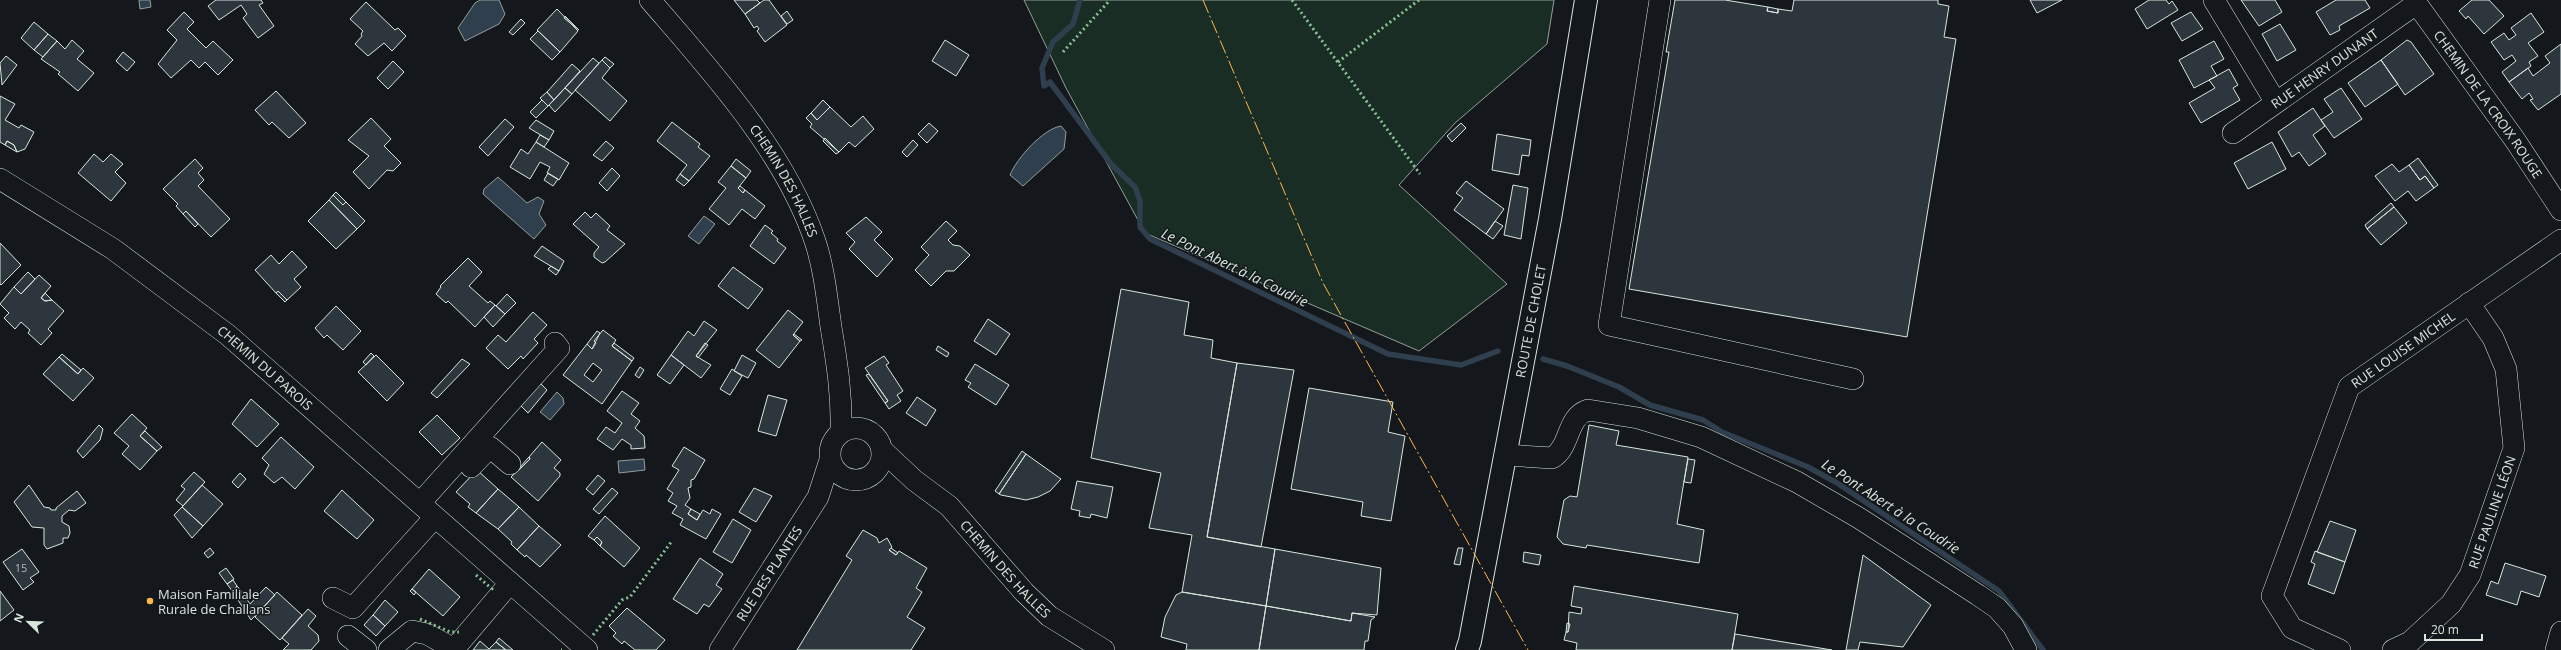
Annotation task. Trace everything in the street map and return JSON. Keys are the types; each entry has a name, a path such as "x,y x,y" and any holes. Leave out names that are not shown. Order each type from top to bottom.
{"main road":[{"name":"ROUTE DE CHOLET","path":"1469,647 1550,219 1586,0"}],"street":[{"name":"CHEMIN DES HALLES","path":"650,0 701,59 772,153 806,217 822,267 842,397 840,432"},
{"path":"1660,0 1609,325 1853,379"},
{"path":"2214,0 2275,101"},
{"name":"RUE HENRY DUNANT","path":"2233,133 2275,101 2415,2"},
{"name":"CHEMIN DE LA CROIX ROUGE","path":"2415,2 2515,140 2561,210"},
{"name":"CHEMIN DU PAROIS","path":"0,179 113,249 228,335 587,650"},
{"name":"RUE LOUISE MICHEL","path":"2340,650 2292,628 2272,596 2349,387 2561,240"},
{"name":"RUE PAULINE LÉON","path":"2393,650 2410,642 2451,604 2470,575 2514,448 2506,370 2493,338 2469,303"},
{"path":"333,598 353,608 559,348 554,343"},
{"name":"CHEMIN DES HALLES","path":"842,397 862,428"},
{"path":"1505,455 1552,458 1562,448 1576,417 1588,410 1645,420 1701,437 1797,482 1859,518 1978,595 1997,608 2013,626 2026,650"},
{"path":"851,428 862,428 872,432 879,440 882,450 878,468 872,475 854,481 845,478 835,471 830,460 829,449 833,439 840,432 851,428"},
{"path":"429,511 490,447 510,464"},
{"name":"CHEMIN DES HALLES","path":"882,450 914,480 949,506 1024,592 1049,616 1104,650"},
{"name":"RUE DES PLANTES","path":"720,650 818,497 830,460"},
{"name":"CHEMIN DES HALLES","path":"872,475 914,480"},
{"name":"RUE DES PLANTES","path":"818,497 845,478"},
{"path":"389,650 412,632 427,634 454,649 510,583"},
{"path":"2556,650 2561,632"},
{"path":"348,636 366,650"}],"green space":[{"path":"1024,0 1554,0 1547,44 1455,123 1399,185 1507,284 1419,351 1145,233 1066,88"}],"water":[{"path":"139,0 150,0 151,7 140,9"},
{"path":"480,0 499,0 505,14 499,24 465,41 458,28 475,3"},
{"path":"1061,126 1066,132 1064,149 1023,186 1010,175 1013,168 1024,153 1039,138 1054,128"},
{"path":"498,177 527,203 538,197 544,201 539,214 546,225 534,239 483,194 484,189"},
{"path":"704,216 715,224 699,244 688,236"},
{"path":"557,392 563,398 564,404 550,420 540,412"},
{"path":"644,459 645,470 619,473 618,461"}],"building":[{"path":"216,0 261,0 263,3 259,5 274,26 258,38 243,18 247,14 241,5 219,20 208,6"},
{"path":"734,0 757,0 760,3 745,14"},
{"path":"764,0 769,0 787,25 765,42 757,31 759,29 757,26 754,28 745,14"},
{"path":"1675,0 1725,0 1768,7 1767,11 1778,13 1778,9 1792,11 1794,0 1938,0 1938,4 1949,6 1944,37 1956,39 1907,337 1629,289 1669,52 1666,52"},
{"path":"2030,0 2062,0 2037,13"},
{"path":"2149,0 2166,0 2169,4 2172,1 2178,10 2147,29 2135,9"},
{"path":"2241,0 2275,0 2282,12 2259,26"},
{"path":"2336,0 2365,0 2370,8 2339,26 2340,30 2330,35 2316,12"},
{"path":"2472,0 2489,0 2504,16 2484,34 2468,16 2466,19 2459,11"},
{"path":"366,2 395,30 398,28 406,36 392,51 384,43 368,56 355,44 362,36 361,34 363,31 350,19"},
{"path":"1768,7 1778,9 1778,13 1767,11"},
{"path":"557,9 578,31 560,52 537,30"},
{"path":"787,11 793,20 787,24 781,16"},
{"path":"184,12 194,22 187,29 206,48 213,41 233,60 218,75 205,62 199,68 191,60 171,78 158,64 177,40 167,30"},
{"path":"2191,12 2203,29 2182,41 2171,23"},
{"path":"2531,13 2544,32 2528,43 2538,56 2529,62 2531,66 2509,82 2502,72 2516,61 2512,55 2504,60 2491,42 2504,33 2509,40 2516,35 2511,28"},
{"path":"565,16 579,30 564,18"},
{"path":"521,19 525,23 513,35 509,32"},
{"path":"34,22 48,34 34,50 21,38"},
{"path":"2280,24 2296,50 2277,61 2262,34"},
{"path":"538,31 560,52 552,60 530,39"},
{"path":"48,34 57,41 43,57 34,50"},
{"path":"72,40 84,51 77,59 94,73 78,91 58,74 60,72 41,59 57,41 65,49"},
{"path":"945,40 969,55 956,76 932,61"},
{"path":"2407,40 2411,42 2434,74 2405,95 2381,60"},
{"path":"2214,41 2224,59 2211,66 2217,76 2194,88 2179,60"},
{"path":"2561,44 2561,94 2538,110 2530,100 2533,99 2529,93 2522,99 2509,82 2528,68 2533,76 2550,63 2545,56"},
{"path":"123,52 135,62 127,71 116,61"},
{"path":"6,56 17,65 2,85 0,63"},
{"path":"605,57 614,64 610,68 602,60"},
{"path":"593,58 599,63 572,94 565,88"},
{"path":"602,60 610,68 602,78 627,101 610,121 575,90"},
{"path":"2381,60 2398,84 2365,107 2348,83"},
{"path":"393,61 404,72 388,89 377,78"},
{"path":"572,64 580,71 554,100 547,92"},
{"path":"2229,69 2238,85 2233,88 2240,100 2201,123 2189,103 2215,88 2209,80"},
{"path":"565,88 572,94 555,112 549,105"},
{"path":"2341,88 2362,119 2334,138 2321,120 2333,112 2324,99"},
{"path":"276,91 306,123 289,138 272,122 269,125 255,110"},
{"path":"547,92 554,100 548,106 540,98"},
{"path":"0,96 15,104 5,120 19,128 21,125 34,132 25,149 17,152 14,145 7,141 5,145 0,142"},
{"path":"542,100 548,106 536,118 530,112"},
{"path":"823,100 830,107 817,120 811,113"},
{"path":"830,107 851,127 863,116 874,129 855,147 849,142 839,152 810,127 812,124 806,118 811,113 817,120"},
{"path":"2313,108 2325,126 2313,135 2326,154 2309,166 2299,152 2292,157 2278,132"},
{"path":"371,118 391,139 384,146 401,163 393,171 387,170 369,189 353,172 369,156 348,140"},
{"path":"505,119 514,127 488,156 479,147"},
{"path":"536,120 554,131 549,140 529,128"},
{"path":"672,122 700,144 698,147 710,156 689,181 680,174 687,165 657,141"},
{"path":"929,123 938,131 927,143 918,134"},
{"path":"1461,123 1466,128 1452,142 1447,136"},
{"path":"1497,134 1531,140 1529,156 1522,155 1519,175 1492,170"},
{"path":"540,135 549,140 544,147 536,142"},
{"path":"825,138 839,152 836,154 823,141"},
{"path":"913,140 918,145 907,157 902,152"},
{"path":"7,141 14,145 17,152 5,145"},
{"path":"606,141 614,148 602,161 593,155"},
{"path":"536,142 569,163 559,180 547,173 550,167 540,162 530,179 510,167 521,149 528,154"},
{"path":"2272,142 2286,169 2248,189 2234,163"},
{"path":"94,154 103,162 111,154 123,164 115,172 126,183 111,201 78,173"},
{"path":"2418,158 2438,185 2434,188 2425,176 2420,180 2409,165"},
{"path":"195,159 203,168 198,173 204,180 198,186 230,219 211,237 186,211 183,214 176,206 178,204 163,189"},
{"path":"736,159 751,171 746,178 731,166"},
{"path":"2392,164 2399,172 2409,165 2420,180 2425,176 2434,188 2416,201 2408,191 2395,201 2375,176"},
{"path":"731,166 746,178 738,188 743,193 745,190 765,206 755,219 742,209 729,225 709,209 726,188 718,182"},
{"path":"612,168 620,176 607,191 599,183"},
{"path":"548,173 558,179 553,186 544,180"},
{"path":"680,174 689,181 684,186 676,180"},
{"path":"1466,181 1504,209 1486,234 1454,210 1463,198 1456,193"},
{"path":"1513,185 1528,188 1521,239 1504,235"},
{"path":"740,186 745,190 743,193 738,188"},
{"path":"336,192 346,202 343,205 333,195"},
{"path":"333,195 343,205 346,202 365,221 357,229 329,200"},
{"path":"329,200 357,229 336,249 308,221"},
{"path":"2391,203 2394,207 2367,229 2365,225"},
{"path":"2394,207 2407,223 2381,245 2367,229"},
{"path":"186,211 198,224 195,227 183,214"},
{"path":"585,212 591,218 596,213 610,226 607,230 625,244 605,262 602,263 594,257 594,253 599,247 573,224"},
{"path":"866,217 882,232 874,240 893,259 877,277 849,249 855,242 846,233"},
{"path":"946,221 957,231 948,240 953,245 960,246 970,255 954,271 946,271 931,286 915,270 929,255 921,247"},
{"path":"1495,221 1503,226 1493,239 1486,234"},
{"path":"765,225 773,231 771,233 778,239 777,241 786,248 774,264 750,246"},
{"path":"0,243 21,265 1,285 0,284"},
{"path":"542,246 564,261 559,271 534,256"},
{"path":"292,251 307,267 294,279 301,287 287,300 278,291 276,293 255,270 271,255 279,264"},
{"path":"468,258 482,272 469,286 488,303 490,301 495,305 475,327 448,301 446,303 436,294 441,287 440,286"},
{"path":"551,266 559,271 556,275 548,269"},
{"path":"733,267 763,289 748,309 718,286"},
{"path":"28,272 35,279 21,294 14,287"},
{"path":"39,275 51,286 41,298 45,301 52,300 64,311 48,329 52,333 41,345 28,333 30,330 21,322 15,329 4,318 9,313 0,304 14,287 21,294"},
{"path":"1121,289 1189,302 1184,335 1213,340 1211,358 1237,363 1207,537 1275,549 1266,606 1182,592 1192,535 1149,528 1161,473 1091,458"},
{"path":"278,291 287,300 285,302 276,293"},
{"path":"45,293 52,300 45,301 41,298"},
{"path":"507,294 516,303 505,314 496,306"},
{"path":"495,305 505,314 493,327 484,317"},
{"path":"336,306 361,331 343,350 327,335 324,338 315,328"},
{"path":"788,310 803,322 793,335 800,341 779,368 756,350"},
{"path":"533,312 547,325 534,339 538,343 523,359 521,356 508,369 486,348 498,335 506,342"},
{"path":"988,319 1010,334 996,355 974,341"},
{"path":"704,321 717,330 696,356 711,365 701,378 671,355 688,331 694,336"},
{"path":"603,330 616,340 612,346 632,361 602,404 563,375 587,344 592,349 596,343 594,341","holes":["593,363 602,370 593,382 584,375"]},
{"path":"597,331 600,333 592,349 587,344"},
{"path":"794,334 802,340 800,341 793,335"},
{"path":"614,343 634,358 632,361 612,346"},
{"path":"705,343 708,345 698,358 696,356"},
{"path":"938,346 949,353 947,357 936,350"},
{"path":"371,353 374,356 366,365 363,362"},
{"path":"62,354 81,370 78,374 59,357"},
{"path":"376,355 404,383 387,401 358,372"},
{"path":"671,355 684,365 670,384 657,375"},
{"path":"742,355 756,363 748,378 734,371"},
{"path":"884,356 889,363 886,365 903,391 897,395 901,401 889,409 885,403 888,401 865,368"},
{"path":"59,357 78,374 83,368 94,378 73,401 43,374"},
{"path":"462,359 470,364 437,398 431,393"},
{"path":"1237,363 1294,370 1261,547 1207,537"},
{"path":"975,364 1009,385 996,405 968,387 971,383 965,380"},
{"path":"640,367 644,370 639,378 635,375"},
{"path":"732,369 742,376 730,395 720,389"},
{"path":"869,374 888,401 885,403 866,375"},
{"path":"539,382 547,390 528,413 520,405"},
{"path":"1309,388 1393,402 1388,432 1405,436 1391,521 1361,516 1363,502 1291,489"},
{"path":"622,391 639,403 631,414 640,421 635,428 644,436 645,448 631,449 631,445 622,439 613,450 597,439 606,427 615,433 622,423 607,411"},
{"path":"768,395 787,400 776,436 758,431"},
{"path":"917,397 936,410 926,426 906,413"},
{"path":"251,399 279,424 257,447 232,424"},
{"path":"132,414 147,428 140,436 157,451 140,470 122,454 129,446 114,433"},
{"path":"437,415 460,438 442,455 419,432"},
{"path":"99,425 103,429 100,440 83,458 77,451"},
{"path":"1589,425 1619,431 1616,445 1688,457 1677,524 1704,530 1699,563 1587,545 1586,548 1563,544 1557,537 1564,500 1570,496 1577,497"},
{"path":"145,431 162,447 157,451 140,436"},
{"path":"281,437 314,467 295,489 282,477 274,483 264,474 269,465 262,458"},
{"path":"542,442 561,460 554,468 560,473 560,476 538,501 511,477 530,459 529,457"},
{"path":"684,447 705,460 694,479 691,480 691,487 688,488 690,498 685,505 691,509 688,514 697,520 703,510 710,514 712,509 721,514 706,539 680,525 683,519 672,513 677,506 668,501 673,493 667,489 679,470 672,466"},
{"path":"1022,451 1026,454 999,494 995,491"},
{"path":"1026,454 1061,479 1050,491 1038,497 1026,500 999,494"},
{"path":"529,457 530,459 519,470 518,469"},
{"path":"1688,459 1695,460 1691,483 1684,482"},
{"path":"477,470 498,489 476,513 468,507 470,504 456,492"},
{"path":"194,472 205,482 183,506 176,500 185,489 181,486"},
{"path":"240,473 246,479 238,488 232,482"},
{"path":"598,475 605,481 593,495 586,489"},
{"path":"1077,481 1113,487 1107,518 1091,514 1090,518 1079,516 1080,511 1071,509"},
{"path":"29,485 44,507 50,508 51,510 56,510 56,508 77,491 86,503 75,511 69,510 62,516 62,522 69,526 70,533 68,538 63,538 63,543 47,549 44,545 44,528 32,527 14,502"},
{"path":"202,485 223,504 203,526 182,507"},
{"path":"612,488 618,493 599,514 593,509"},
{"path":"754,488 772,496 756,522 739,512"},
{"path":"498,489 519,507 498,529 476,513"},
{"path":"342,490 374,520 357,539 324,511"},
{"path":"182,507 203,526 192,538 174,515"},
{"path":"519,507 539,526 517,550 511,544 512,542 498,529"},
{"path":"691,509 700,514 697,520 688,514"},
{"path":"605,516 640,548 624,567 600,546 602,542 597,537 594,540 588,536"},
{"path":"733,519 751,530 732,563 713,552"},
{"path":"2330,521 2356,530 2345,562 2317,552"},
{"path":"539,526 561,545 540,567 526,555 525,557 517,550"},
{"path":"863,530 877,538 879,543 887,538 892,547 889,550 896,555 899,551 927,568 916,588 922,592 907,617 925,628 911,650 797,650 852,560 846,556"},
{"path":"597,537 602,542 600,546 594,540"},
{"path":"210,548 214,553 208,558 204,553"},
{"path":"891,548 898,553 896,555 889,550"},
{"path":"1458,548 1463,548 1460,565 1454,564"},
{"path":"22,549 39,572 30,578 34,582 23,590 3,562"},
{"path":"1275,549 1381,568 1377,615 1352,613 1351,621 1266,606"},
{"path":"2315,551 2345,562 2334,594 2308,584 2315,564 2311,562"},
{"path":"1524,552 1541,555 1539,565 1523,562"},
{"path":"1863,555 1931,605 1903,647 1860,642 1858,650 1846,650"},
{"path":"700,558 723,574 716,585 722,589 709,607 704,604 697,614 673,599"},
{"path":"2505,563 2546,576 2539,597 2521,591 2517,605 2486,595 2491,581 2498,584"},
{"path":"226,568 234,579 227,584 219,573"},
{"path":"429,569 460,597 443,616 412,589"},
{"path":"233,580 237,586 233,592 227,584"},
{"path":"237,586 242,592 236,597 233,592"},
{"path":"1574,586 1738,614 1732,650 1576,650 1577,643 1564,640 1566,632 1568,632 1569,612 1581,614 1582,608 1571,606"},
{"path":"266,587 275,595 251,620 236,597 242,592 250,604"},
{"path":"412,589 416,592 414,595 410,591"},
{"path":"0,591 14,610 0,621"},
{"path":"277,592 302,615 280,640 255,617"},
{"path":"1182,592 1266,606 1259,650 1186,650 1187,644 1161,637 1165,617 1176,595"},
{"path":"385,600 398,612 385,626 373,615"},
{"path":"1266,606 1351,621 1352,613 1375,617 1371,620 1368,641 1365,641 1364,650 1259,650"},
{"path":"627,608 665,640 656,650 635,650 624,641 622,644 613,636 616,633 609,626"},
{"path":"308,609 316,616 308,626 318,635 319,641 311,650 283,650 289,644 282,638"},
{"path":"373,615 385,626 376,636 364,625"},
{"path":"1567,623 1570,624 1568,632 1566,632"},
{"path":"1735,634 1832,650 1732,650"},
{"path":"499,638 513,650 506,650 496,642"},
{"path":"480,641 489,649 496,642 506,650 473,650"}],"waterway":[{"name":"Le Pont Abert à la Coudrie","path":"1080,0 1073,24 1053,42 1042,68 1044,86 1050,82 1111,164 1135,187 1140,201 1140,227 1150,239 1388,354 1461,365 1498,351"},
{"name":"Le Pont Abert à la Coudrie","path":"1543,359 1567,366 1619,387 1650,405 1703,420 1722,432 1808,467 1837,483 1999,591 2043,650"}],"hedge":[{"path":"1063,52 1110,0"},
{"path":"1292,0 1420,174"},
{"path":"1338,62 1419,0"},
{"path":"593,635 622,600 630,597 672,541"},
{"path":"476,575 492,589 490,592"},
{"path":"420,619 450,632 459,632"}],"power":[{"path":"1203,0 1323,283 1528,650"}],"place":[{"name":"Maison Familiale Rurale de Challans","path":"150,601"}]}
